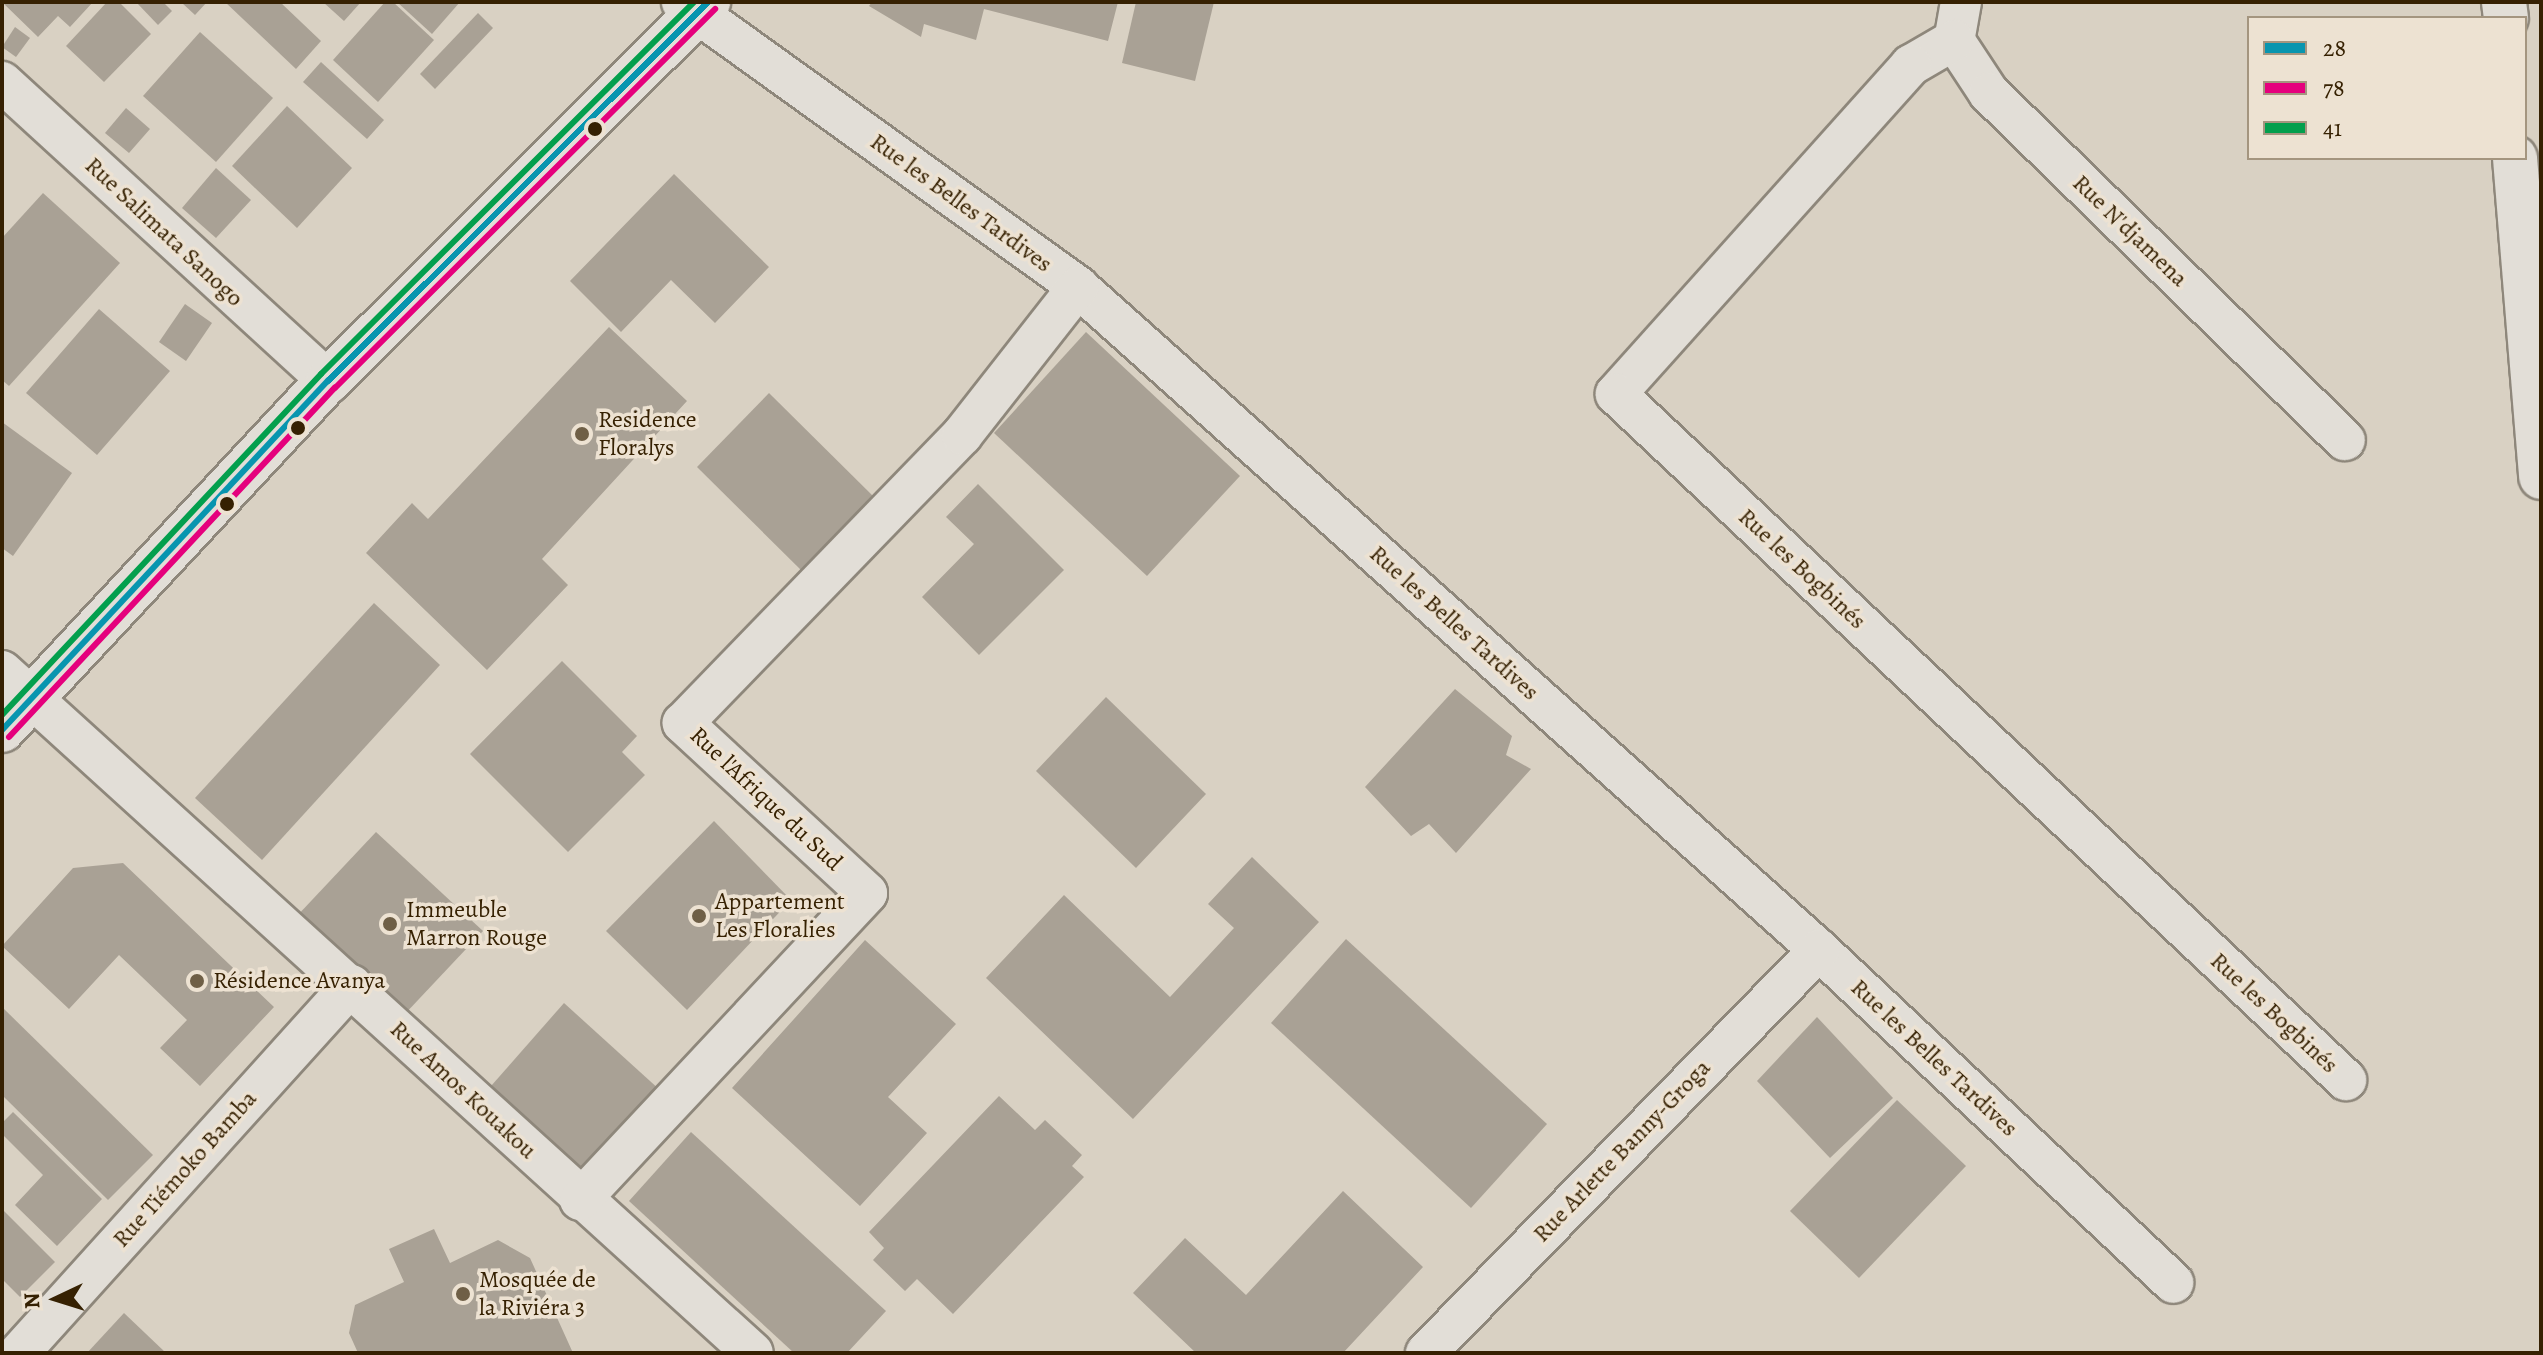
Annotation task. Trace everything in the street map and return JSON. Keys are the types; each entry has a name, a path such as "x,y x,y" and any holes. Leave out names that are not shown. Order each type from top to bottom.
{"main road":[{"path":"2,730 17,684 328,381 694,6"},
{"path":"2515,160 2541,477"}],"street":[{"path":"1954,40 1961,2"},
{"name":"Rue les Belles Tardives","path":"694,6 1078,287 1819,950 2173,1283"},
{"name":"Rue N'djamena","path":"1954,40 1989,93 2345,440"},
{"name":"Rue les Bogbinés","path":"1954,40 1911,65 1616,394 2346,1080"},
{"name":"Rue Salimata Sanogo","path":"2,82 328,381"},
{"name":"Rue l'Afrique du Sud","path":"580,1200 867,893 683,723 962,435 1078,287"},
{"name":"Rue Amos Kouakou","path":"17,684 351,985 580,1200 753,1353"},
{"name":"Rue Arlette Banny-Groga","path":"1426,1353 1819,950"},
{"name":"Rue Tiémoko Bamba","path":"19,1353 351,985"}],"building":[{"path":"2,2 93,2 70,27 58,16 38,37"},
{"path":"107,2 119,2 151,34 104,82 66,46"},
{"path":"136,2 163,2 172,11 158,25"},
{"path":"181,2 207,2 195,15"},
{"path":"225,2 280,2 321,41 296,69"},
{"path":"323,2 361,2 344,21"},
{"path":"385,2 393,2 434,40 378,102 333,60"},
{"path":"397,2 460,2 432,34"},
{"path":"872,2 1118,2 1108,41 984,9 976,40 924,24 921,37 869,6"},
{"path":"1136,2 1214,2 1195,81 1122,63"},
{"path":"478,13 493,28 435,89 420,74"},
{"path":"15,27 30,38 16,57 2,47"},
{"path":"200,32 273,98 216,162 143,96"},
{"path":"321,62 384,120 367,139 303,82"},
{"path":"287,106 352,168 297,228 232,166"},
{"path":"126,108 150,129 129,153 105,133"},
{"path":"216,168 251,200 216,238 182,208"},
{"path":"674,174 769,267 715,323 671,280 621,332 570,281"},
{"path":"43,193 120,263 9,386 2,380 2,238"},
{"path":"185,304 212,323 186,361 159,342"},
{"path":"99,309 170,371 97,455 26,393"},
{"path":"609,327 687,401 542,559 568,585 487,670 366,553 412,503 428,519"},
{"path":"1086,332 1240,476 1147,576 994,433"},
{"path":"769,393 876,499 804,573 697,467"},
{"path":"2,422 72,473 13,556 2,548"},
{"path":"978,484 1064,570 979,655 922,597 974,544 946,517"},
{"path":"374,603 440,665 262,860 195,798"},
{"path":"562,661 637,736 622,752 645,775 568,852 470,754"},
{"path":"1455,689 1512,736 1506,755 1531,769 1456,853 1429,824 1411,836 1365,787"},
{"path":"1106,697 1206,794 1136,868 1036,771"},
{"name":"Appartement Les Floralies","path":"714,821 791,900 687,1010 606,931"},
{"name":"Immeuble Marron Rouge","path":"376,832 483,931 403,1016 296,917"},
{"path":"1252,857 1319,922 1133,1119 986,978 1064,895 1170,997 1234,928 1208,904"},
{"name":"Résidence Avanya","path":"123,863 274,1007 200,1086 160,1048 187,1020 119,955 69,1009 2,946 73,868"},
{"path":"1346,939 1547,1124 1471,1208 1271,1023"},
{"path":"865,940 956,1024 888,1097 927,1133 860,1206 732,1088"},
{"path":"564,1003 661,1091 576,1177 484,1094"},
{"path":"2,1007 153,1155 108,1200 2,1095"},
{"path":"1817,1017 1893,1098 1830,1158 1757,1081"},
{"path":"999,1096 1035,1130 1045,1120 1082,1155 1072,1166 1084,1177 953,1314 917,1279 905,1291 873,1260 884,1248 869,1232"},
{"path":"1897,1100 1966,1166 1859,1278 1790,1211"},
{"path":"13,1112 102,1199 57,1246 15,1205 43,1175 2,1134 2,1123"},
{"path":"691,1132 886,1311 847,1353 794,1353 629,1201"},
{"path":"1343,1191 1423,1267 1343,1353 1196,1353 1133,1293 1185,1238 1246,1295"},
{"path":"2,1209 55,1262 20,1297 2,1279"},
{"name":"Mosquée de la Riviéra 3","path":"434,1229 450,1263 498,1240 530,1258 573,1353 358,1353 349,1333 355,1305 404,1282 389,1249"},
{"path":"124,1313 166,1353 87,1353"}],"transit line":[{"name":"41","path":"2,715 321,374 694,2"},
{"name":"28","path":"2,730 328,381 708,2"},
{"name":"78","path":"9,737 335,388 715,9"}],"place":[{"name":"Residence Floralys","path":"582,434"},
{"name":"Appartement Les Floralies","path":"699,916"},
{"name":"Immeuble Marron Rouge","path":"390,924"},
{"name":"Résidence Avanya","path":"197,981"},
{"name":"Mosquée de la Riviéra 3","path":"463,1294"}]}
